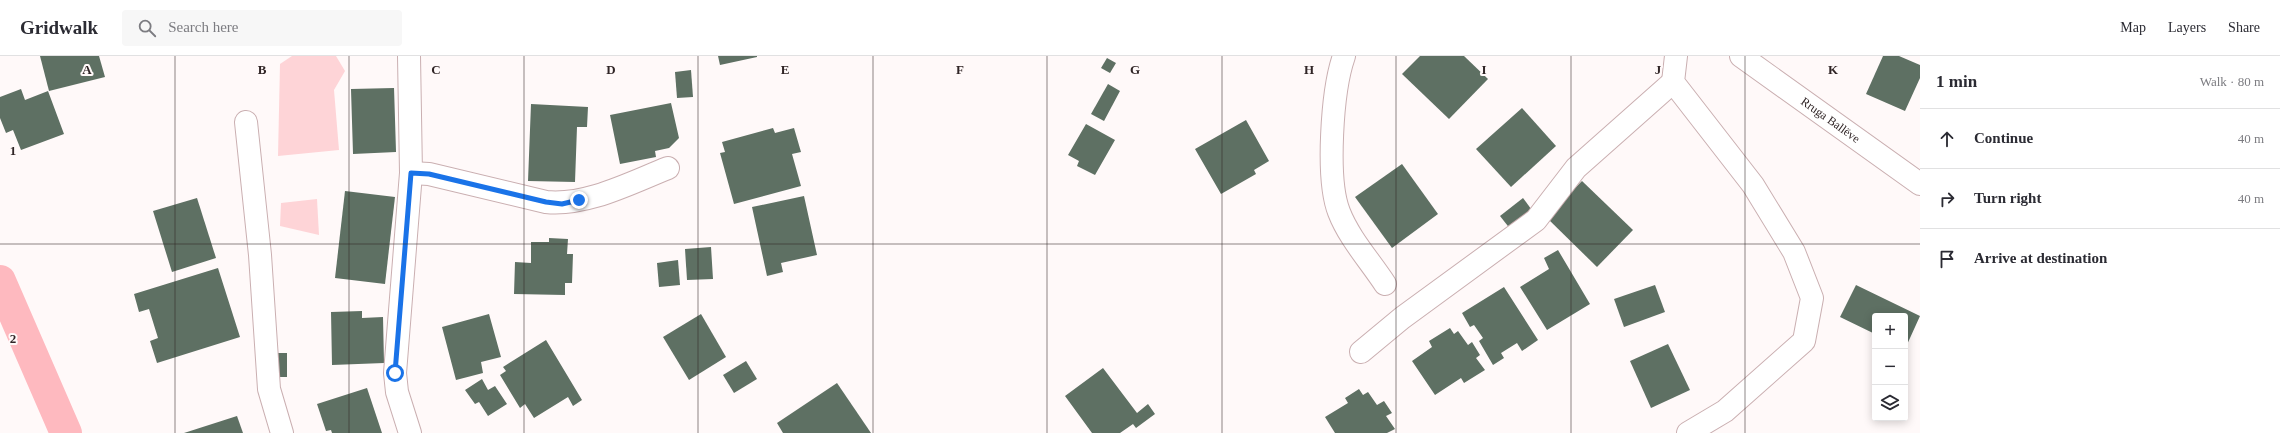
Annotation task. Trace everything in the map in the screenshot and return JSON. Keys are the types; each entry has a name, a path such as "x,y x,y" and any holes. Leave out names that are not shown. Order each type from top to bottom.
{"street":[{"path":"409,56 411,173 395,373 397,392 410,433"},
{"path":"1344,56 1334,111 1332,153 1334,199 1349,232 1385,284"},
{"path":"1361,352 1402,318 1536,220 1576,168 1673,82 1676,56"},
{"name":"Rruga Ballëve","path":"1741,56 1920,184"},
{"path":"1673,82 1753,185 1794,252 1812,298 1804,341 1725,411 1688,433"},
{"path":"246,122 260,255 269,389 282,433"},
{"path":"411,173 429,174 546,202 562,204 579,200 668,168"}],"shaded area":[{"path":"292,56 336,56 345,71 334,90 339,150 278,156 280,64"},
{"path":"317,199 319,235 280,226 281,203"}],"building":[{"path":"40,56 99,56 105,77 49,91"},
{"path":"718,56 757,56 757,57 720,65"},
{"path":"1420,56 1464,56 1488,79 1449,119 1402,74"},
{"path":"1883,56 1899,56 1920,65 1920,78 1905,111 1866,94"},
{"path":"1107,58 1116,63 1110,73 1101,68"},
{"path":"691,70 693,97 677,98 675,72"},
{"path":"1108,84 1120,91 1104,121 1091,114"},
{"path":"394,88 396,152 353,154 351,89"},
{"path":"21,89 25,100 48,91 64,134 21,150 13,130 6,133 0,118 0,97"},
{"path":"671,103 679,138 669,148 655,151 656,157 620,164 610,115"},
{"path":"531,104 588,107 587,127 577,127 575,182 528,181"},
{"path":"1522,108 1556,146 1511,187 1476,149"},
{"path":"1246,120 1269,161 1254,170 1256,174 1221,194 1195,149"},
{"path":"1086,124 1115,140 1095,175 1077,166 1079,161 1068,155"},
{"path":"773,128 775,133 794,128 801,152 792,154 801,186 734,204 720,153 725,152 722,142"},
{"path":"1402,164 1438,214 1392,248 1355,197"},
{"path":"1582,181 1633,230 1597,267 1546,217"},
{"path":"345,191 395,197 385,284 335,278"},
{"path":"804,196 817,255 781,263 783,272 767,276 752,207"},
{"path":"197,198 216,258 172,272 153,211"},
{"path":"1523,198 1534,213 1511,230 1500,216"},
{"path":"549,238 568,239 567,254 573,254 572,283 565,283 565,295 514,294 515,262 531,263 531,242 549,242"},
{"path":"711,247 713,279 687,280 685,249"},
{"path":"1558,250 1590,304 1547,330 1520,287 1549,269 1544,258"},
{"path":"678,260 680,285 659,287 657,263"},
{"path":"218,268 240,337 157,363 150,341 158,338 149,309 139,312 134,294"},
{"path":"1655,285 1665,312 1624,327 1614,299"},
{"path":"1856,285 1920,316 1908,342 1908,313 1872,313 1872,333 1840,317"},
{"path":"1504,287 1538,340 1522,351 1517,343 1501,353 1504,358 1493,365 1479,341 1483,338 1474,325 1470,327 1462,313"},
{"path":"362,311 362,318 383,317 384,363 332,365 331,312"},
{"path":"489,314 501,357 481,362 483,373 456,380 442,327"},
{"path":"701,314 726,357 689,380 663,337"},
{"path":"1450,328 1454,334 1458,331 1468,345 1472,342 1480,355 1476,358 1485,370 1464,383 1461,378 1435,395 1412,361 1432,347 1429,341"},
{"path":"546,340 582,400 573,406 568,397 534,418 525,404 520,408 500,375 506,371 503,367"},
{"path":"1668,344 1690,390 1651,408 1630,361"},
{"path":"274,353 287,353 287,377 275,377"},
{"path":"746,361 757,379 734,393 723,375"},
{"path":"1103,368 1137,413 1148,404 1155,414 1136,428 1133,424 1120,433 1092,433 1065,396"},
{"path":"482,379 488,390 495,386 507,404 488,416 479,402 475,404 465,390"},
{"path":"837,383 871,433 783,433 777,423"},
{"path":"367,388 382,433 332,433 331,430 326,431 317,404"},
{"path":"1359,389 1363,395 1368,392 1377,405 1384,401 1392,413 1386,416 1395,429 1387,433 1335,433 1325,417 1348,403 1345,398"},
{"path":"237,416 243,433 184,433"}],"waterway":[{"path":"0,281 66,433"}],"route":[{"path":"395,373 396,344 411,173 429,174 546,202 562,204 579,200"}]}
